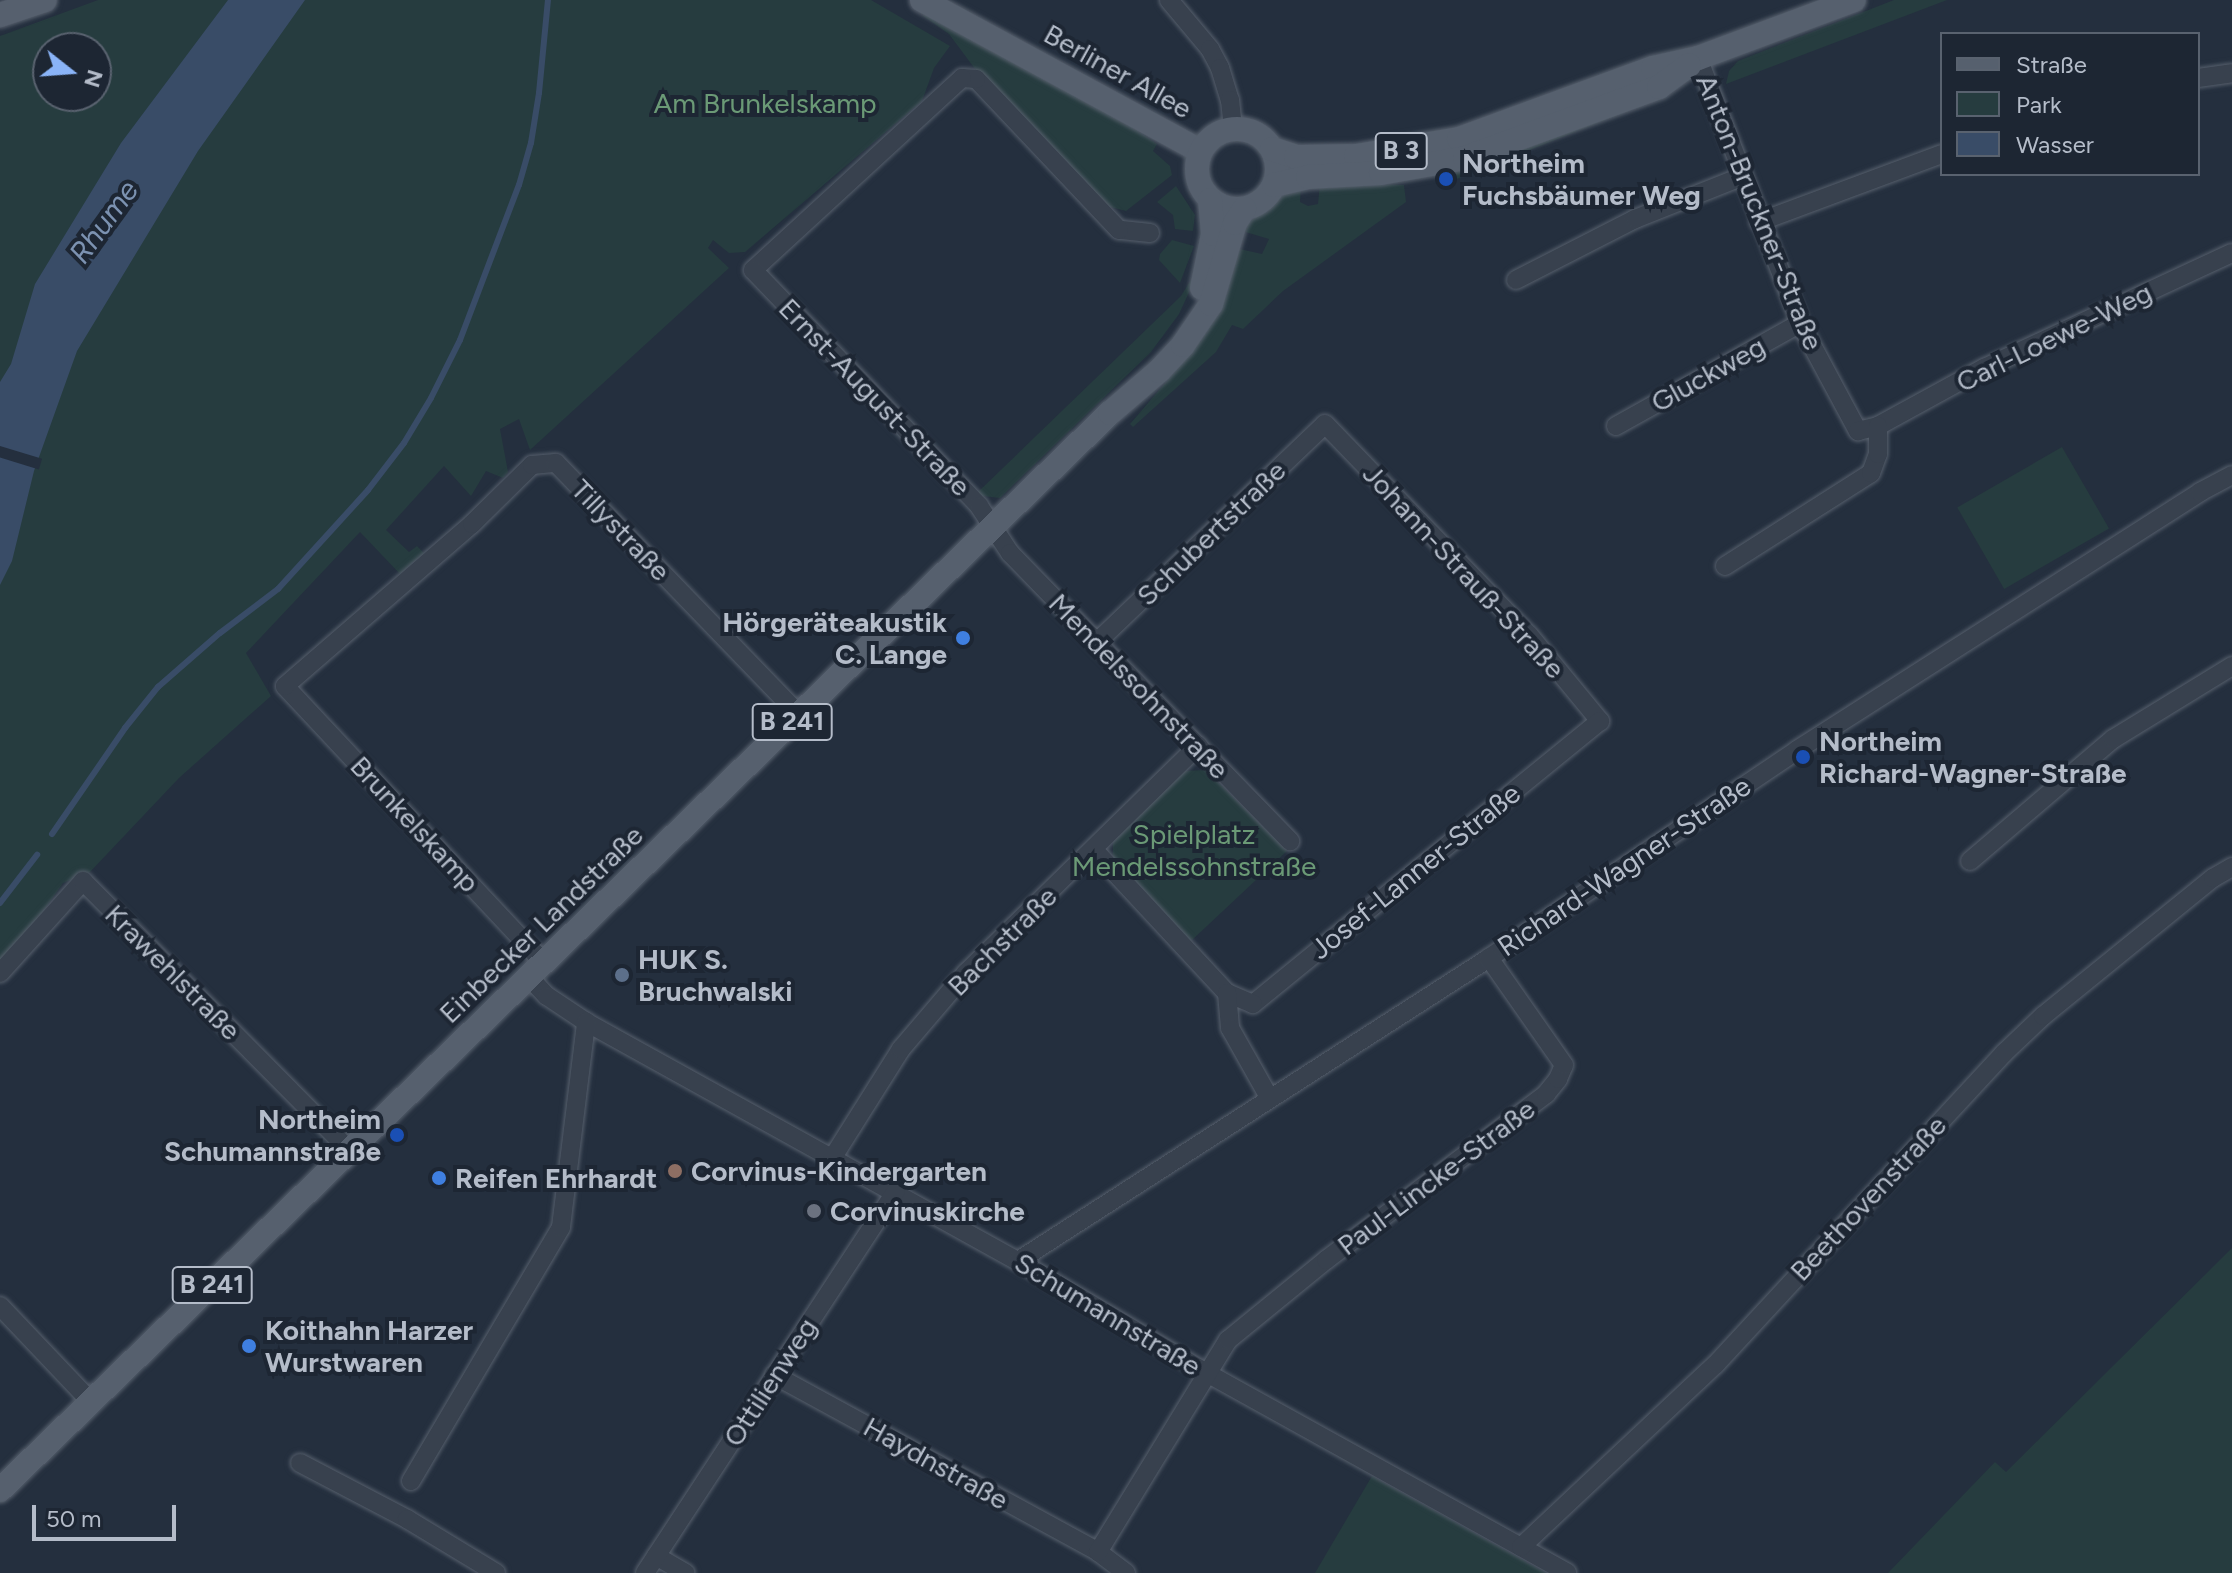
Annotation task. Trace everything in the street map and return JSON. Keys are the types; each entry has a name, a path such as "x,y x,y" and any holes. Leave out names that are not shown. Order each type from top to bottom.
{"main road":[{"path":"0,15 45,0"},
{"name":"Berliner Allee","path":"922,0 1200,151"},
{"name":"B 3","path":"1272,149 1296,157 1356,156 1421,148 1556,107 1653,68 1698,58 1854,0"},
{"name":"B 3","path":"1274,185 1308,177 1381,173 1465,158 1659,87 1698,58"},
{"path":"1233,128 1255,133 1272,149 1277,167 1274,185 1262,201 1244,209 1220,206 1210,200 1197,177 1200,151 1220,132 1233,128"},
{"name":"Einbecker Landstraße","path":"1124,400 1180,334 1194,309 1205,281 1213,234 1210,200"},
{"name":"Einbecker Landstraße","path":"0,1490 1124,400 1159,371 1199,325 1211,304 1235,223 1244,209"}],"street":[{"path":"1169,0 1210,49 1220,68 1230,100 1233,128"},
{"name":"Anton-Bruckner-Straße","path":"1698,58 1741,177 1800,323 1858,431 1878,426"},
{"path":"2200,78 2232,73"},
{"name":"Ernst-August-Straße","path":"993,527 979,506 753,270 962,78 976,79 1119,230 1150,233"},
{"path":"1759,222 1940,155"},
{"path":"1516,280 1635,219 1741,177"},
{"name":"Carl-Loewe-Weg","path":"1878,426 1984,368 2232,253"},
{"name":"Gluckweg","path":"1616,426 1800,323"},
{"name":"Schubertstraße","path":"1097,642 1325,424"},
{"name":"Johann-Strauß-Straße","path":"1325,424 1529,635 1600,721"},
{"path":"1725,566 1871,473 1878,454 1878,426"},
{"name":"Tillystraße","path":"285,686 472,524 532,465 556,463 799,715"},
{"name":"Richard-Wagner-Straße","path":"1018,1261 1489,958 1773,765 2200,492 2232,475"},
{"name":"Mendelssohnstraße","path":"993,527 1010,553 1290,841"},
{"path":"1970,861 2113,739 2232,666"},
{"name":"Brunkelskamp","path":"285,686 536,970"},
{"name":"Josef-Lanner-Straße","path":"1227,993 1253,1004 1600,721"},
{"name":"Bachstraße","path":"833,1157 901,1049 966,973 1198,746"},
{"path":"1094,850 1227,993 1230,1028 1270,1099"},
{"name":"Beethovenstraße","path":"1521,1547 1716,1364 1891,1171 2004,1053 2189,897 2232,867"},
{"name":"Krawehlstraße","path":"0,973 83,881 350,1151"},
{"name":"Paul-Lincke-Straße","path":"1205,1372 1228,1340 1326,1260 1546,1094 1558,1079 1564,1065 1489,958"},
{"name":"Schumannstraße","path":"536,970 547,996 586,1022 833,1157 1018,1261 1205,1372 1567,1573"},
{"path":"411,1481 561,1227 586,1022"},
{"name":"Ottilienweg","path":"645,1573 895,1192"},
{"path":"0,1306 91,1402"},
{"path":"1098,1552 1205,1372"},
{"name":"Haydnstraße","path":"774,1375 1098,1552 1126,1573"},
{"path":"300,1463 407,1519 496,1573"},
{"path":"656,1556 686,1573"}],"green space":[{"name":"Am Brunkelskamp","path":"98,0 871,0 950,46 934,68 922,101 745,252 729,253 713,240 708,248 729,268 530,450 519,419 500,429 508,472 503,478 486,471 471,496 444,466 386,530 409,552 417,546 424,553 400,574 360,532 246,653 271,696 179,778 90,872 63,883 30,930 0,962 0,36"},
{"path":"1894,0 1947,0 1726,84 1729,71 1738,61"},
{"path":"925,13 1110,112 1157,144 1153,151 1170,166 1172,175 1126,211 1110,207 978,73 949,34 923,16"},
{"path":"1658,99 1449,182 1447,177 1470,166"},
{"path":"1320,182 1404,185 1406,202 1283,291 1243,329 1232,325 1216,352 1133,427 1130,424 1178,368 1235,248 1262,254 1269,239 1242,231 1247,224 1280,196 1301,185 1300,202 1308,206 1318,204"},
{"path":"1176,186 1195,215 1193,231 1175,229 1173,215 1157,202"},
{"path":"1172,240 1194,246 1180,283 1159,260 1160,254"},
{"path":"1192,278 1191,288 1179,314 1151,352 1000,498 982,496 978,492 1181,296"},
{"path":"2062,447 2109,528 2004,589 1957,508"},
{"name":"Spielplatz Mendelssohnstraße","path":"1206,770 1287,851 1191,941 1113,859 1113,839 1184,771"},
{"path":"2232,1248 2232,1573 1888,1573 1995,1462 2006,1472"},
{"path":"1372,1476 1546,1573 1315,1573"}],"water":[{"name":"Rhume","path":"228,0 305,0 198,151 77,351 34,471 12,561 0,585 0,382 11,364 35,284 121,143"}],"pier":[{"path":"0,446 42,459 39,469 0,458"}],"waterway":[{"path":"52,834 125,728 158,687 220,633 278,589 368,490 404,443 431,398 460,340 519,185 531,143 539,93 548,0"},
{"path":"0,903 37,855"}],"place":[{"name":"Northeim Fuchsbäumer Weg","path":"1446,179"},
{"name":"Hörgeräteakustik C. Lange","path":"963,638"},
{"name":"Northeim Richard-Wagner-Straße","path":"1803,757"},
{"name":"HUK S. Bruchwalski","path":"622,975"},
{"name":"Northeim Schumannstraße","path":"397,1135"},
{"name":"Corvinus-Kindergarten","path":"675,1171"},
{"name":"Reifen Ehrhardt","path":"439,1178"},
{"name":"Corvinuskirche","path":"814,1211"},
{"name":"Koithahn Harzer Wurstwaren","path":"249,1346"}]}
